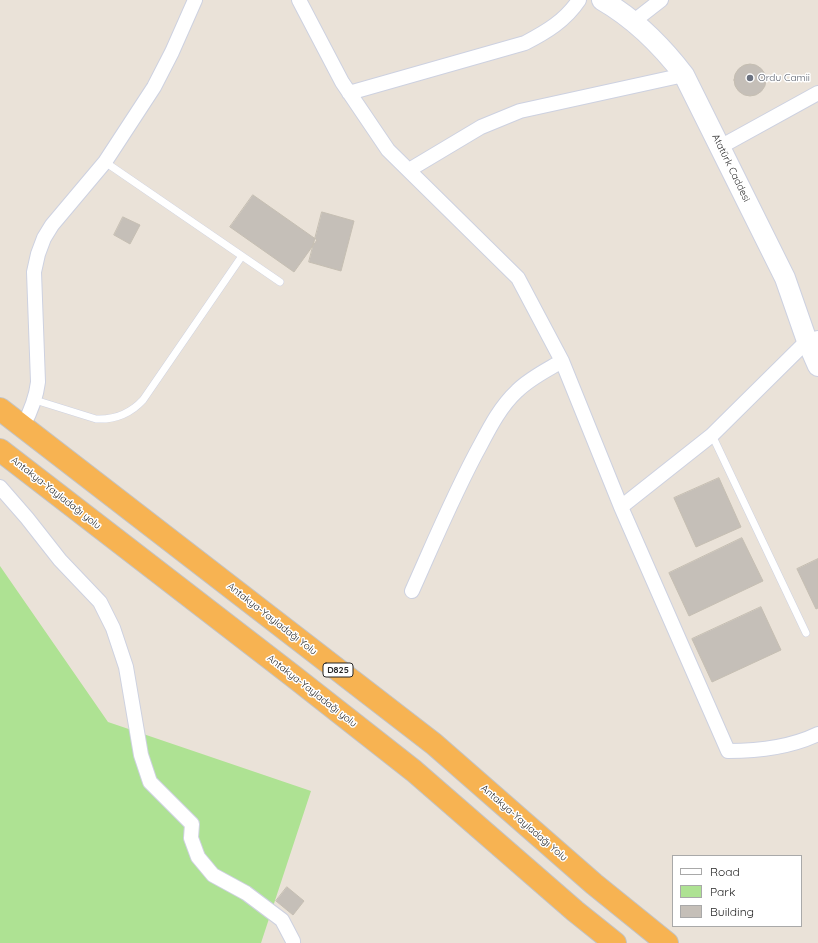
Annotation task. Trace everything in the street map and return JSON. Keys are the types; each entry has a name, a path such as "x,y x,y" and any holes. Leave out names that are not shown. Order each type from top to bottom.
{"highway":[{"name":"Antakya-Yayladağı Yolu","path":"0,409 434,744 594,884 668,943"},
{"name":"Antakya-Yayladağı yolu","path":"0,450 414,771 575,911 615,943"}],"main road":[{"name":"Atatürk Caddesi","path":"602,0 634,21 668,54 684,75 785,278 812,340 818,366"}],"street":[{"path":"23,426 32,409 38,382 34,272 38,254 44,238 52,225 105,162 154,87 172,52 195,0"},
{"path":"299,0 342,82 388,150 518,278 562,360 621,508 728,751 765,749 789,744 818,734"},
{"path":"349,93 525,43 546,32 563,18 579,0"},
{"path":"634,21 660,0"},
{"path":"409,170 481,127 520,111 684,75"},
{"path":"720,147 818,93"},
{"path":"621,508 712,434 812,340"},
{"path":"412,591 470,464 496,417 506,402 518,390 562,360"},
{"path":"0,487 60,560 100,602 113,628 126,667 141,755 150,782 192,824 191,838 198,857 213,875 246,893 282,920 293,943"}],"lane":[{"path":"105,162 280,282"},
{"path":"35,400 96,419 114,418 131,411 143,400 242,256"},
{"path":"712,434 806,633"}],"green space":[{"path":"0,566 108,722 311,791 261,943 0,943"}],"building":[{"name":"Ordu Camii","path":"747,64 753,64 763,71 766,80 765,86 759,93 753,96 747,96 737,89 734,83 734,77 741,67"},
{"path":"253,195 317,240 294,272 230,227"},
{"path":"322,212 354,221 341,271 309,262"},
{"path":"123,217 140,225 130,244 114,235"},
{"path":"719,478 741,527 696,547 674,498"},
{"path":"742,538 763,581 689,616 669,573"},
{"path":"818,559 818,608 816,609 797,569"},
{"path":"761,607 781,650 712,682 692,639"},
{"path":"287,887 304,901 293,915 276,901"}],"place":[{"name":"Ordu Camii","path":"750,78"}]}
